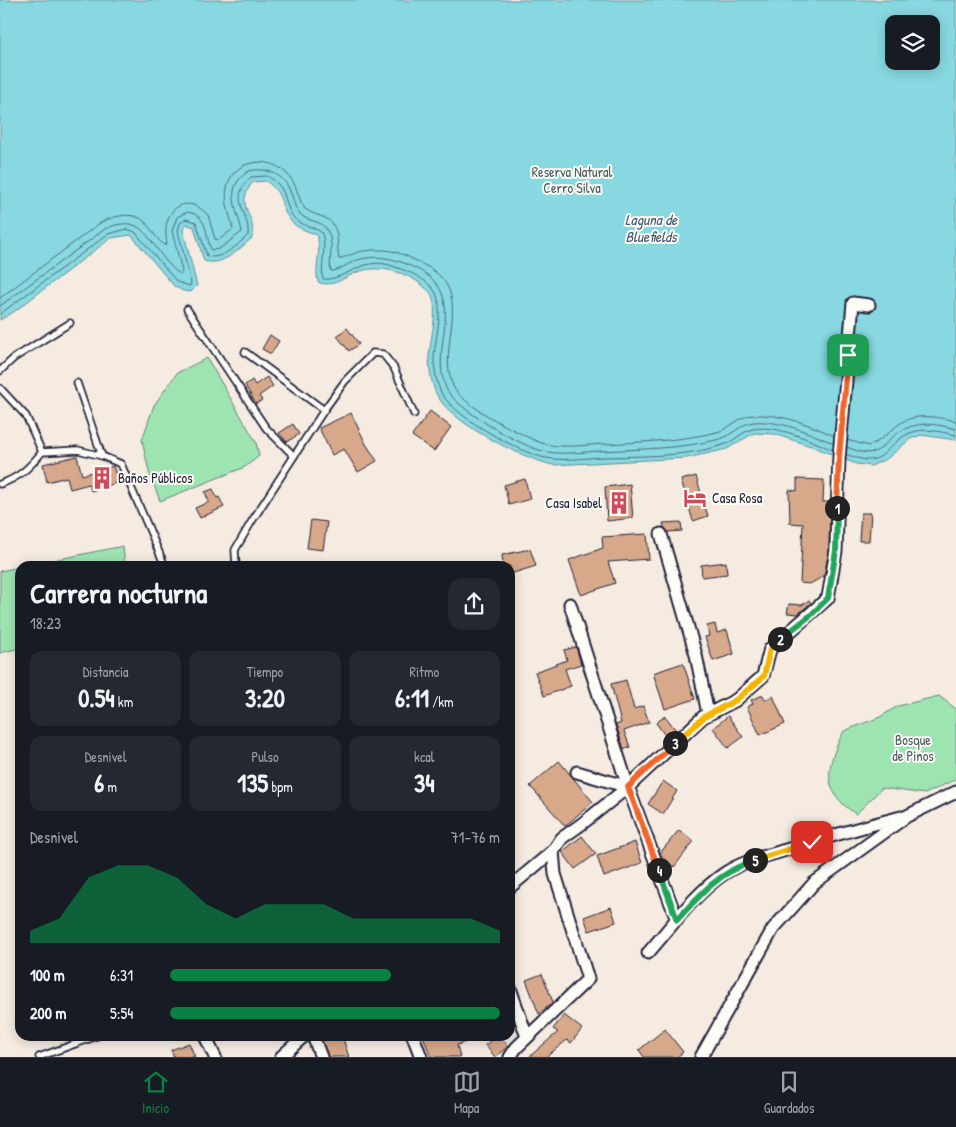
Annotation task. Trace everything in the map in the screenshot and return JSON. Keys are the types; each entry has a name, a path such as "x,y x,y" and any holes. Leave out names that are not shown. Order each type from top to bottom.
{"street":[{"path":"515,883 553,851 562,838 628,787 708,714 736,700 764,676 770,649 828,598 836,551 839,457 853,303 870,305"},
{"path":"661,534 696,655 708,714"},
{"path":"570,604 628,787 677,920"},
{"path":"577,772 628,787"},
{"path":"701,1057 772,929 814,883 907,816 956,792"},
{"path":"648,953 708,887 726,872 745,863 856,828 907,816"},
{"path":"510,1057 588,979 555,874 553,851"},
{"path":"515,1002 528,1037"},
{"path":"207,1041 215,1057"},
{"path":"281,1057 299,1041"},
{"path":"315,1041 321,1057"},
{"path":"415,1041 421,1057"}],"lane":[{"path":"187,309 266,428 294,456"},
{"path":"0,371 14,358 70,323"},
{"path":"245,352 324,410"},
{"path":"236,561 235,550 324,410 345,381 373,353 383,354 394,368 414,414"},
{"path":"77,383 102,456"},
{"path":"0,388 26,416 42,452"},
{"path":"0,484 13,480 28,468 42,452 78,450 102,456 121,464 163,561"},
{"path":"39,1057 83,1041"}],"green space":[{"path":"207,358 256,442 259,456 245,467 160,501 149,472 142,440 154,405 177,373"},
{"path":"123,546 124,561 50,561"},
{"path":"15,568 15,649 0,653 0,571"},
{"name":"Bosque de Pinos","path":"939,696 956,709 956,779 925,794 882,788 856,814 844,805 836,796 832,787 830,766 844,731 880,717 898,706"}],"water":[{"name":"Laguna de Bluefields","path":"0,0 956,0 956,440 921,435 910,439 888,458 871,466 856,464 774,434 754,433 727,449 687,458 553,465 523,455 488,438 455,416 443,404 436,393 429,360 434,323 433,298 430,292 408,276 384,269 361,271 335,283 324,284 318,282 319,248 317,235 293,223 286,215 276,191 266,181 253,182 247,190 245,204 253,230 252,238 230,256 218,261 204,261 194,227 186,224 183,230 197,286 191,292 183,291 174,286 131,235 111,238 15,311 0,320"}],"building":[{"path":"347,328 359,344 349,351 337,336"},
{"path":"270,335 279,341 271,354 262,349"},
{"path":"267,377 273,386 259,396 262,400 256,404 245,385 252,380 255,385"},
{"path":"430,411 451,427 434,451 412,436"},
{"path":"351,413 366,444 377,461 358,472 344,449 332,455 319,428"},
{"path":"293,424 299,434 287,442 279,433"},
{"path":"77,456 82,475 113,466 119,482 91,491 89,484 70,489 67,477 47,482 43,464"},
{"name":"Casa Rosa","path":"696,476 708,516 693,521 681,480"},
{"path":"525,479 530,499 509,505 504,485"},
{"path":"797,479 824,480 823,502 830,502 829,550 824,576 810,584 800,583 803,524 790,523 789,490 797,491"},
{"name":"Casa Isabel","path":"630,484 633,518 607,521 605,487"},
{"path":"213,489 224,507 200,518 195,508 209,502 205,492"},
{"path":"861,513 871,513 869,541 859,541"},
{"path":"311,520 327,522 323,550 307,548"},
{"path":"681,522 682,531 668,532 663,523"},
{"path":"647,534 649,559 608,562 615,583 581,595 569,560 603,548 602,537"},
{"path":"530,549 536,566 515,572 515,561 503,561 502,555"},
{"path":"726,562 727,574 702,577 701,565"},
{"path":"809,600 811,603 798,614 787,613 789,604 802,605"},
{"path":"715,624 717,633 727,630 734,654 713,661 705,637 709,636 707,626"},
{"path":"576,647 581,664 565,669 571,686 544,696 535,672 567,660 564,650"},
{"path":"683,663 695,699 665,709 653,673"},
{"path":"626,680 634,709 643,706 649,722 624,731 630,747 624,749 616,725 621,723 611,684"},
{"path":"763,695 765,700 773,696 785,724 760,735 747,707 753,704 751,700"},
{"path":"665,716 676,730 667,738 656,723"},
{"path":"728,716 743,737 728,748 713,728"},
{"path":"559,761 593,802 565,826 530,786"},
{"path":"663,781 677,791 663,814 648,804"},
{"path":"679,830 694,841 674,867 660,853"},
{"path":"582,836 596,854 575,869 562,852"},
{"path":"635,842 642,863 604,877 597,856"},
{"path":"611,907 616,922 589,931 584,917"},
{"path":"542,974 553,1002 539,1014 526,980"},
{"path":"564,1015 582,1029 571,1043 567,1040 546,1057 529,1057 558,1032 553,1029"},
{"path":"665,1029 683,1052 677,1057 644,1057 639,1050"},
{"path":"322,1041 344,1041 349,1057 328,1057"},
{"path":"425,1041 468,1041 457,1045 460,1057 431,1057"},
{"path":"490,1041 504,1041 508,1046 495,1057 485,1045"},
{"path":"189,1043 195,1057 174,1057 171,1050"}],"place":[{"name":"Baños Públicos","path":"102,478"},
{"name":"Casa Rosa","path":"695,498"},
{"name":"Casa Isabel","path":"619,503"}],"route":[{"path":"812,842 745,863 726,872 708,887 677,920 628,787 704,717 736,700 764,676 770,649 784,635 811,615 828,598 836,551 839,457 848,355"}],"park label":[{"name":"Reserva Natural Cerro Silva","path":"572,180"}]}
